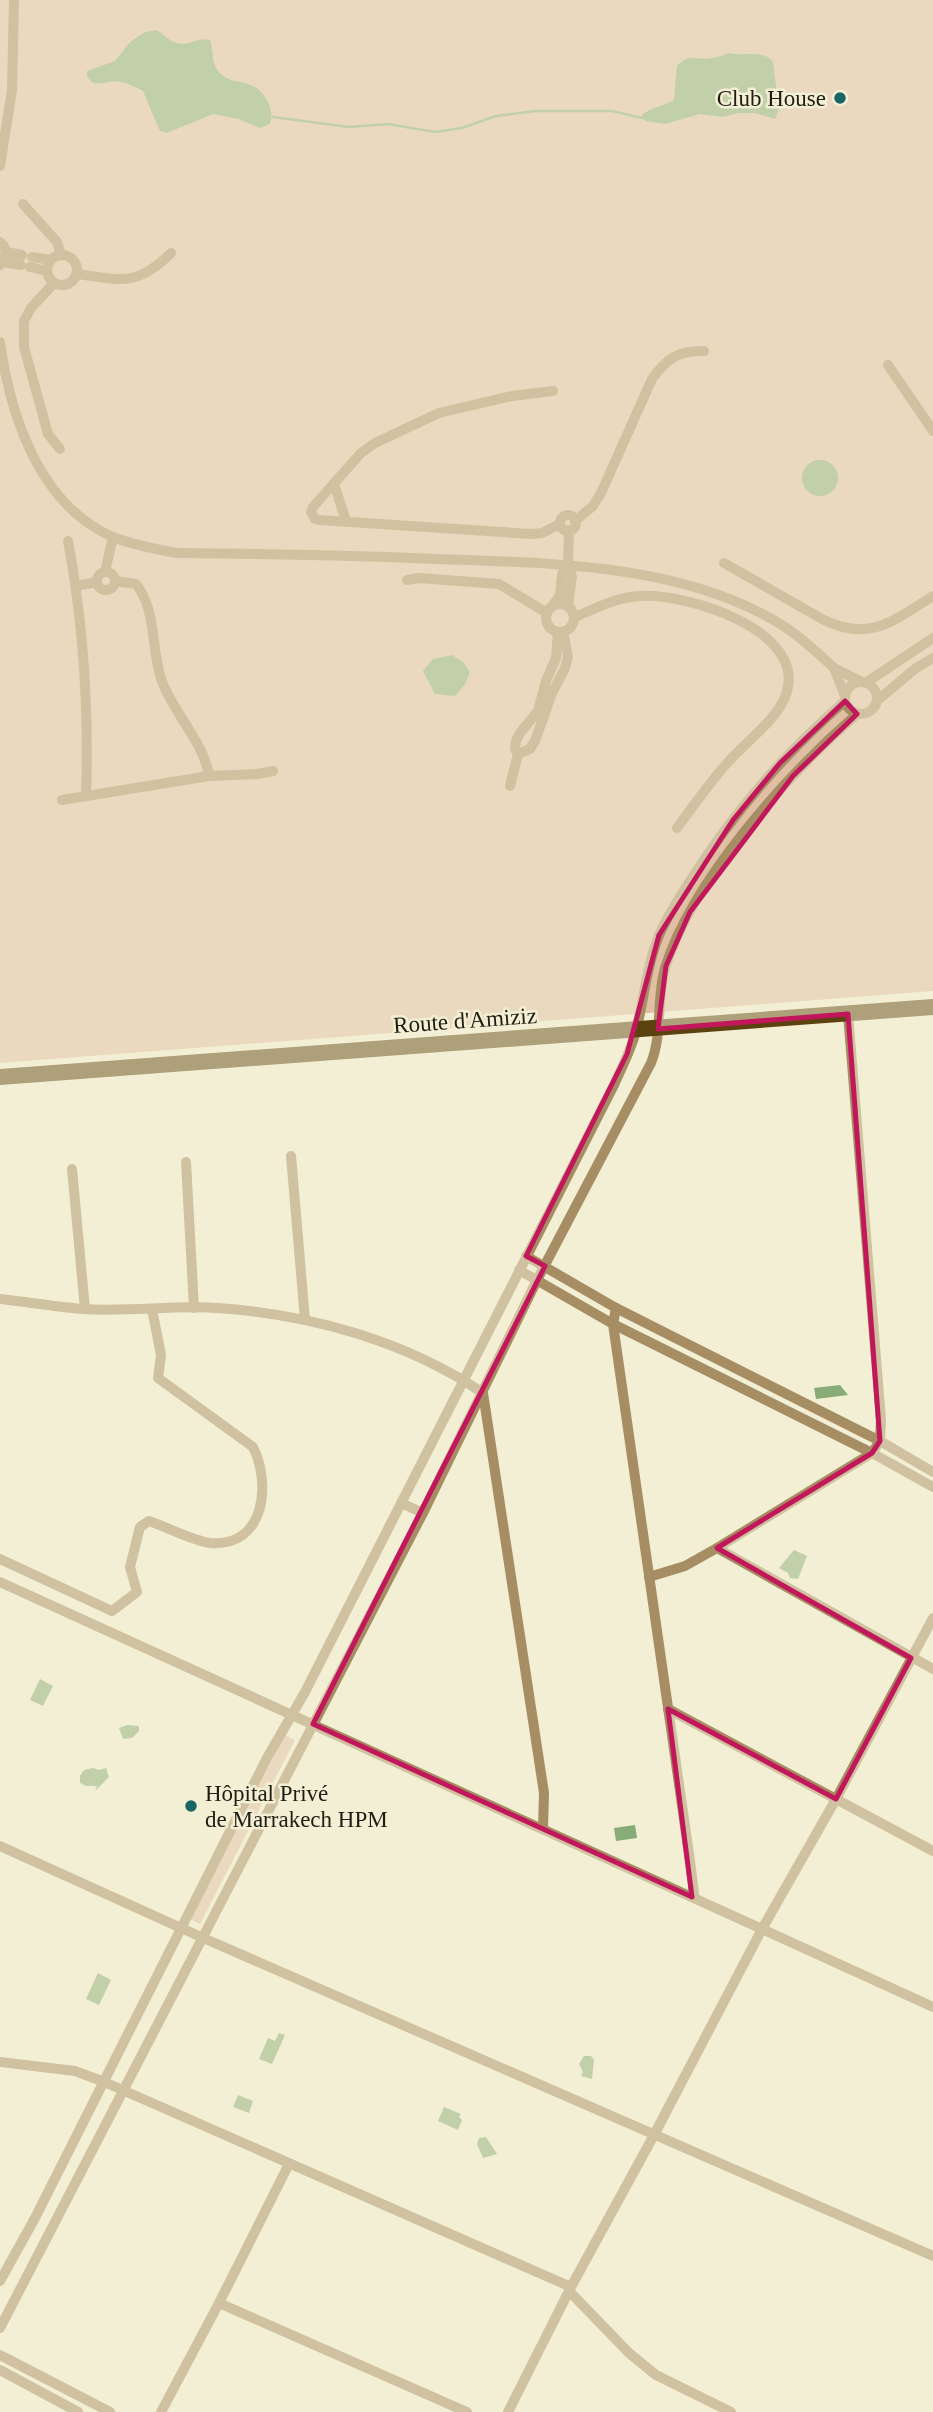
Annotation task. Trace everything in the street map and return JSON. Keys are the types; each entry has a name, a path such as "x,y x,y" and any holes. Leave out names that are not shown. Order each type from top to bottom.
{"main road":[{"name":"Route d'Amiziz","path":"0,1077 933,1007"}],"street":[{"path":"0,166 12,90 14,0"},
{"path":"0,242 3,260 53,262 73,260 77,269 75,278 68,284 54,283 50,279 53,262 57,242 23,204"},
{"path":"77,274 116,280 132,279 146,275 171,253"},
{"path":"54,283 31,308 24,321 24,347 35,395 48,434 60,449"},
{"path":"0,342 14,405 26,442 40,470 79,515 113,537 176,553 364,556 568,565 660,579 720,596 783,626 806,642 834,668 875,689 878,700"},
{"path":"572,525 593,506 601,493 652,379 661,367 673,356 687,350 704,351"},
{"path":"888,365 933,431"},
{"path":"518,754 530,749 535,741 568,657 561,632 547,623 550,609 560,596 562,575 568,565 573,516 561,517 560,524 542,533 531,534 315,519 312,516 313,507 361,453 374,443 439,413 512,396 553,391"},
{"path":"334,484 346,521"},
{"path":"113,537 105,572 98,576 97,582 101,589 107,590 115,581"},
{"path":"68,541 85,665 88,734 86,795"},
{"path":"724,563 822,619 853,630 880,628 933,596"},
{"path":"568,565 572,576 568,606"},
{"path":"105,572 111,574 115,581"},
{"path":"407,580 419,578 499,584 550,609"},
{"path":"115,581 136,584 144,597 162,682 174,708 204,757 209,776"},
{"path":"76,586 97,582"},
{"path":"575,617 624,597 660,596 683,599 736,618 757,629 775,647 783,661 788,673 788,684 778,709 729,762 677,828"},
{"path":"510,786 518,754 515,749 516,741 538,711 556,658 561,632 573,625 575,617 568,606 561,603 550,609"},
{"path":"0,2281 35,2218 180,1928 614,1085 636,1030 649,964 659,934 695,872 733,820 780,764 845,699 852,684 864,682 933,638"},
{"path":"834,668 849,709 857,714 868,713 878,700 933,658"},
{"path":"0,2328 423,1513 544,1266 651,1063 656,1050 660,990 666,966 690,912 746,831 793,776 857,714"},
{"path":"61,800 209,776 273,771"},
{"path":"649,1577 685,1566 717,1548 872,1453 880,1441 881,1420 848,1014"},
{"path":"291,1156 305,1320"},
{"path":"186,1162 194,1308"},
{"path":"72,1169 85,1309"},
{"path":"526,1256 616,1308 880,1441 933,1472"},
{"path":"519,1270 613,1324 872,1453 933,1487"},
{"path":"0,1299 85,1309 194,1308 259,1312 305,1320 377,1341 462,1380 483,1393 544,1793 543,1829"},
{"path":"616,1308 613,1324 690,1861 694,1893 692,1897"},
{"path":"0,1559 112,1611 137,1592 130,1567 140,1527 149,1521 208,1543 222,1542 238,1537 251,1526 260,1513 262,1478 260,1462 253,1447 158,1378 161,1355 152,1309"},
{"path":"401,1503 423,1513"},
{"path":"717,1548 933,1669"},
{"path":"0,1582 933,2007"},
{"path":"508,2412 570,2289 762,1929 836,1799 933,1618"},
{"path":"668,1709 933,1851"},
{"path":"0,1846 180,1928 933,2256"},
{"path":"0,2062 75,2071 102,2081 570,2289 608,2333 656,2375 731,2412"},
{"path":"161,2412 289,2164"},
{"path":"219,2303 467,2412"},
{"path":"0,2355 110,2412"},
{"path":"0,2370 78,2412"}],"highlighted area":[{"path":"845,701 857,714 793,776 690,912 666,966 658,1029 848,1014 880,1441 872,1453 717,1548 911,1658 836,1799 668,1709 692,1897 313,1724 545,1266 526,1256 627,1054 659,935 733,820 780,763"}],"shaded area":[{"path":"0,0 933,0 933,991 0,1063"},
{"path":"157,30 179,44 210,40 214,64 218,71 230,79 253,86 265,97 271,113 270,124 260,128 238,119 213,114 167,133 160,131 143,91 119,82 93,83 87,77 87,71 115,61 130,42 145,32"},
{"path":"730,53 759,54 773,62 779,109 775,119 755,113 722,117 700,114 665,124 642,118 643,114 674,100 677,66 682,62 690,58 714,58"},
{"path":"820,460 833,465 838,478 833,491 820,496 807,491 802,478 807,465"},
{"path":"452,655 464,663 470,672 465,684 455,696 435,694 423,671 433,659"},
{"path":"840,1385 848,1395 816,1399 814,1388"},
{"path":"794,1550 807,1556 798,1579 790,1578 788,1573 779,1568"},
{"path":"40,1679 53,1686 43,1706 30,1700"},
{"path":"127,1725 139,1726 139,1731 132,1738 123,1739 119,1728"},
{"path":"285,1735 295,1740 200,1924 190,1919"},
{"path":"106,1768 109,1777 95,1791 97,1786 80,1783 84,1770"},
{"path":"635,1825 637,1838 616,1841 614,1828"},
{"path":"98,1973 111,1980 99,2005 86,1999"},
{"path":"279,2033 285,2035 272,2064 259,2059 268,2038 275,2041"},
{"path":"584,2056 591,2056 594,2060 592,2079 581,2076 583,2072 579,2064"},
{"path":"238,2095 253,2101 249,2113 233,2107"},
{"path":"444,2107 461,2114 458,2130 438,2121"},
{"path":"486,2137 497,2154 483,2158 477,2144 479,2138"}],"waterway":[{"path":"273,117 349,127 388,124 435,132 462,128 496,116 535,111 612,111 642,118"}],"place":[{"name":"Club House","path":"840,98"},
{"name":"Hôpital Privé de Marrakech HPM","path":"191,1806"}]}
